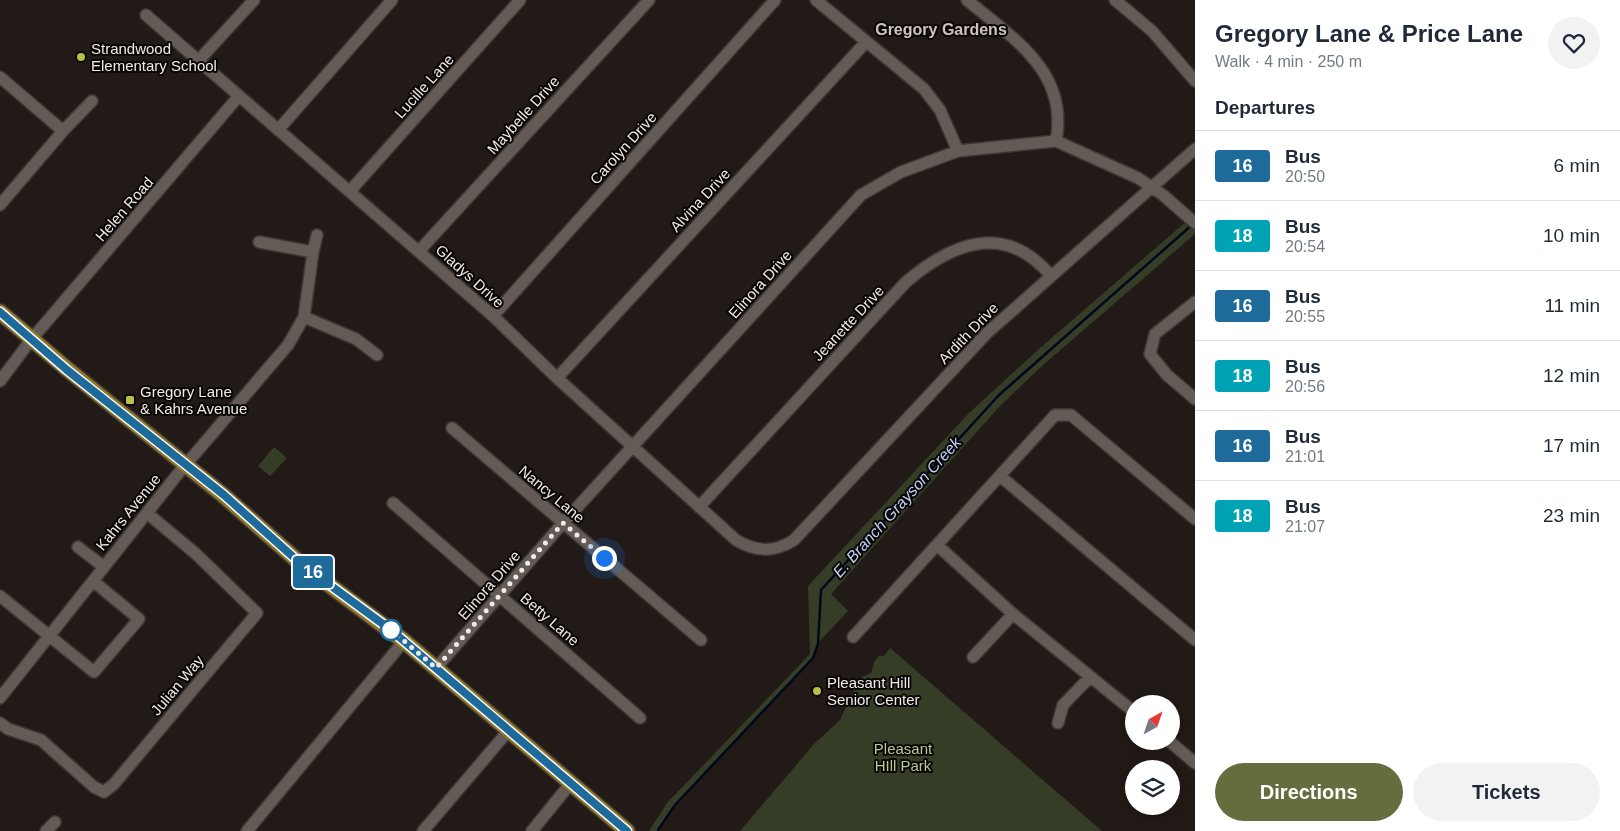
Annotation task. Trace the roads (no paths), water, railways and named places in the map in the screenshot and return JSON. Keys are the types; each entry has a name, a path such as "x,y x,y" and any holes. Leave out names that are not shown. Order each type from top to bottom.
{"main road":[{"path":"0,312 31,340 186,464 300,563 404,641 627,831"}],"street":[{"path":"199,60 254,0"},
{"path":"278,130 392,0"},
{"name":"Lucille Lane","path":"350,191 520,0"},
{"name":"Maybelle Drive","path":"420,251 649,0"},
{"name":"Carolyn Drive","path":"493,316 776,0"},
{"path":"816,0 932,98 958,151"},
{"path":"968,0 1022,45 1043,71 1057,100 1059,121 1056,141 1138,178 1192,221"},
{"path":"1115,0 1152,31 1195,82"},
{"name":"Gladys Drive","path":"146,15 199,60 238,97 420,251 736,540 748,547 775,550"},
{"name":"Alvina Drive","path":"557,378 866,42"},
{"path":"0,77 63,131"},
{"name":"Helen Road","path":"0,381 31,340 238,97"},
{"path":"0,205 63,131 92,101"},
{"name":"Elinora Drive","path":"436,668 633,445 860,196 901,172 958,151 1056,141"},
{"name":"Ardith Drive","path":"775,550 794,540 988,333 1195,149"},
{"name":"Kahrs Avenue","path":"0,698 186,464 288,345 304,317 317,236"},
{"path":"259,242 313,252"},
{"name":"Jeanette Drive","path":"699,507 906,282 925,266 964,246 992,242 1016,248 1028,254 1041,264 1051,276"},
{"path":"1195,302 1155,334 1150,354 1167,376 1195,399"},
{"path":"304,317 356,339 377,355"},
{"path":"853,637 1055,415 1071,415 1195,519"},
{"name":"Nancy Lane","path":"452,428 700,640"},
{"path":"1000,476 1195,640"},
{"name":"Betty Lane","path":"393,503 640,718"},
{"name":"Julian Way","path":"0,723 8,729 42,740 94,787 104,792 257,613 195,553 147,513"},
{"path":"937,545 1013,614 1125,705"},
{"path":"78,547 104,567"},
{"path":"0,596 94,672 139,619 93,581"},
{"path":"974,657 1013,614"},
{"path":"247,831 404,641"},
{"path":"1058,723 1063,705 1090,676"},
{"path":"423,831 509,730"},
{"path":"1180,750 1195,763"},
{"path":"532,831 570,784"},
{"path":"46,831 55,822"}],"waterway":[{"name":"E. Branch Grayson Creek","path":"658,830 675,805 813,658 818,644 821,590 999,395 1193,224"}],"place":[{"name":"Strandwood Elementary School","path":"81,57"},
{"name":"Gregory Lane & Kahrs Avenue","path":"130,400"},
{"name":"Pleasant Hill Senior Center","path":"817,691"}],"district":[{"name":"Gregory Gardens","path":"941,29"}],"park label":[{"name":"Pleasant HIll Park","path":"903,756"}]}
